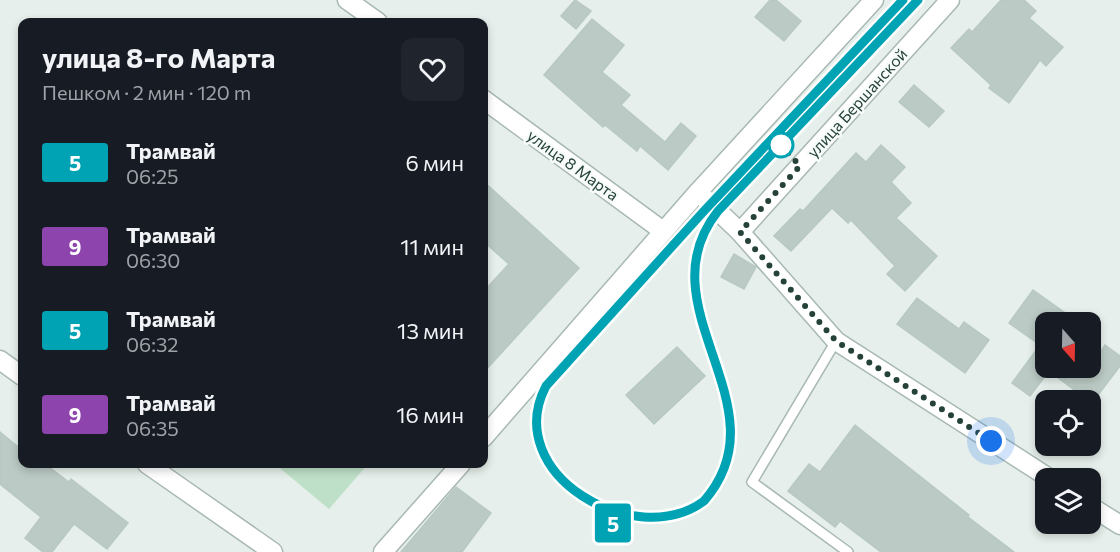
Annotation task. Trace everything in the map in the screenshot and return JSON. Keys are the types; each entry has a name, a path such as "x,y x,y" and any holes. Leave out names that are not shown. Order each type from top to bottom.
{"street":[{"path":"347,0 372,18"},
{"path":"488,432 663,231 874,0"},
{"name":"улица Бершанской","path":"740,232 950,0"},
{"name":"улица 8 Марта","path":"488,103 663,231"},
{"path":"698,192 740,232 836,341 1035,469"},
{"path":"0,360 18,373"},
{"path":"153,468 273,552"},
{"path":"383,552 456,468"},
{"path":"1101,513 1120,525"}],"lane":[{"path":"836,341 752,482 848,552"}],"green space":[{"path":"280,468 365,468 329,509"}],"building":[{"path":"575,0 591,11 576,29 561,16"},
{"path":"770,0 776,0 801,21 784,41 755,17"},
{"path":"1001,0 1024,0 1036,11 1029,18 1063,47 1046,66 1040,60 1009,103 989,88 991,85 951,48 969,29 972,32"},
{"path":"592,19 624,45 602,72 630,95 621,105 665,142 681,123 696,136 668,170 640,146 637,151 605,125 603,127 544,75"},
{"path":"914,85 944,111 929,127 899,102"},
{"path":"881,145 905,167 891,182 911,203 896,218 937,256 905,291 887,274 895,266 851,220 848,223 832,208 791,251 774,236 800,209 803,211 856,153 866,162"},
{"path":"488,186 579,268 488,368 488,287 509,264 488,245"},
{"path":"734,254 756,267 744,289 721,277"},
{"path":"1033,290 1064,312 1035,312 1035,341 1009,323"},
{"path":"917,298 959,329 964,322 989,340 965,373 897,324"},
{"path":"1105,345 1120,356 1120,366 1101,391 1074,390 1058,378 1101,378 1101,351"},
{"path":"677,347 705,376 654,424 626,395"},
{"path":"1035,352 1035,378 1044,378 1030,396 1012,383"},
{"path":"855,425 1014,552 881,552 840,521 835,527 788,491 809,464 820,472"},
{"path":"0,432 18,447 18,468 50,468 69,482 71,479 128,523 107,549 74,524 52,552 43,552 25,538 41,517 0,484"},
{"path":"456,487 491,513 462,552 401,552"}],"tram line":[{"path":"903,0 704,211 546,386 537,418 542,448 558,475 582,496 612,510 644,517 676,514 704,501 725,465 730,429 725,393 702,319 695,283 699,247 718,211 918,0"},
{"name":"5","path":"903,0 704,211 546,386 539,403 538,413 539,438 544,462 564,492 593,514 630,528 651,529 684,518 711,492 729,453 731,417 721,375 701,323 695,298 693,276 695,259 703,232 718,211 918,0"}],"route":[{"path":"781,145 800,166 740,232 836,341 991,441"}]}
